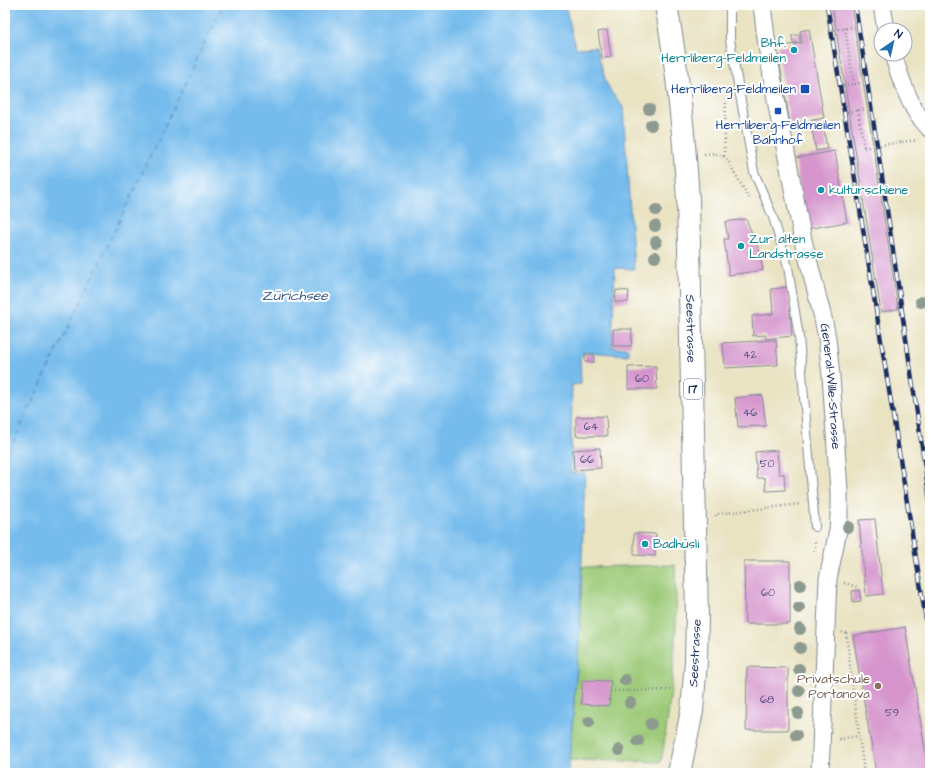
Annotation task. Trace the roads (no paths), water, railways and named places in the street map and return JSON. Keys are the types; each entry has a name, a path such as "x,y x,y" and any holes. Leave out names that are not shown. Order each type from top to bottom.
{"main road":[{"name":"Seestrasse","path":"666,5 672,40 684,139 688,200 697,601 696,661 692,711 679,773"}],"street":[{"name":"General-Wille-Strasse","path":"762,5 769,57 803,240 827,338 832,383 839,491 839,516 838,530 828,579 820,773"},
{"path":"882,5 885,22"},
{"path":"896,62 908,96 919,115 927,134"}],"lane":[{"path":"730,5 730,40 754,172 773,216 788,267 798,337 815,527"}],"water":[{"name":"Zürichsee","path":"5,5 565,5 576,48 596,47 606,82 612,93 623,107 634,269 615,268 612,347 628,348 628,355 586,352 580,358 581,384 572,385 571,473 585,473 579,643 568,773 5,773"}],"railway":[{"path":"827,5 930,645"},
{"path":"855,5 930,501"}],"place":[{"name":"Bhf. Herrliberg-Feldmeilen","path":"794,50"},
{"name":"Herrliberg-Feldmeilen","path":"805,89"},
{"name":"Herrliberg-Feldmeilen Bahnhof","path":"778,111"},
{"name":"kulturschiene","path":"821,190"},
{"name":"Zur alten Landstrasse","path":"741,246"},
{"name":"Badhüsli","path":"645,544"},
{"name":"Privatschule Portanova","path":"878,686"}]}
